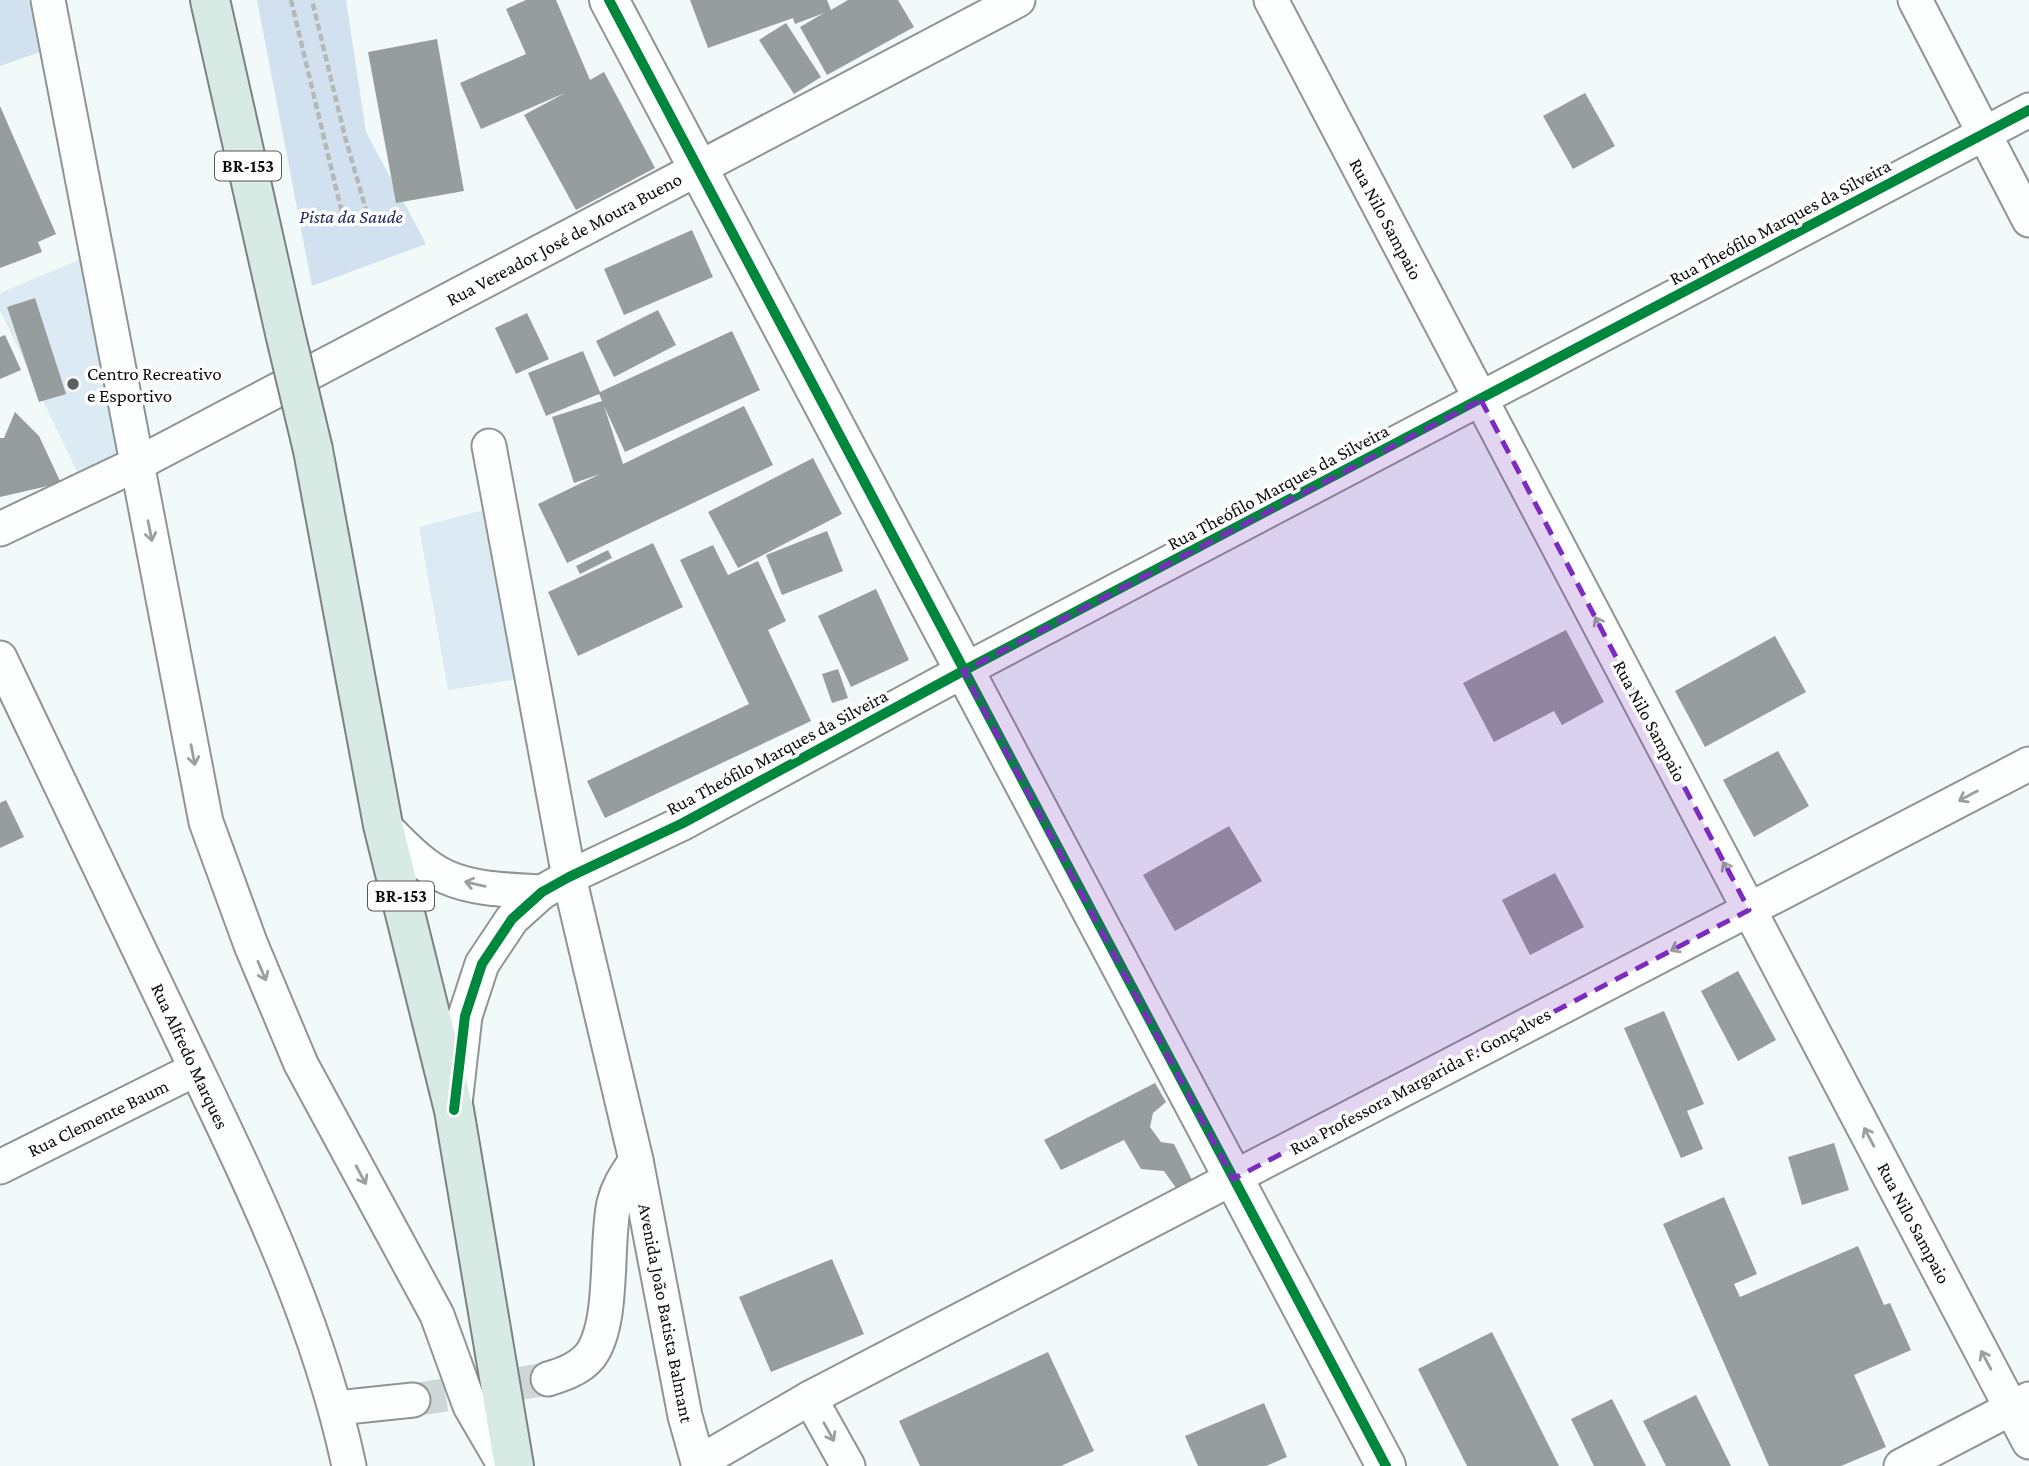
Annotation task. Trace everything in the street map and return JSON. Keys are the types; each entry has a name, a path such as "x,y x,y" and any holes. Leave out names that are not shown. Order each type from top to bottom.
{"highway":[{"name":"BR-153","path":"210,0 313,450 383,825 454,1110 514,1466"}],"street":[{"path":"48,0 206,822 246,933 301,1064 437,1315 470,1406 505,1466"},
{"path":"609,0 1386,1466"},
{"name":"Rua Vereador José de Moura Bueno","path":"0,529 137,464 1018,0"},
{"name":"Rua Nilo Sampaio","path":"1271,0 1749,910 2020,1404 2029,1442"},
{"path":"1915,0 2029,220"},
{"name":"Rua Theófilo Marques da Silveira","path":"556,885 683,823 963,671 2029,110"},
{"name":"Avenida João Batista Balmant","path":"489,446 556,885 636,1160 685,1416 699,1464"},
{"name":"Rua Alfredo Marques","path":"0,658 274,1236 309,1321 337,1408 349,1466"},
{"name":"Rua Professora Margarida F. Gonçalves","path":"699,1464 810,1398 2029,764"},
{"path":"383,825 408,850 446,877 479,886 556,885"},
{"path":"454,1110 466,1016 482,964 512,919 556,885"},
{"name":"Rua Clemente Baum","path":"0,1167 196,1069"},
{"path":"548,1379 578,1366 590,1356 599,1340 614,1204 620,1184 636,1160"},
{"path":"810,1398 848,1466"},
{"path":"337,1408 413,1401"},
{"path":"1901,1466 2020,1404"}],"path":[{"path":"292,0 342,213 352,222 363,221 367,213 345,137 312,0"}],"highlighted area":[{"path":"1481,400 1749,910 1233,1179 963,671"}],"green space":[{"path":"0,0 29,0 40,52 0,66"},
{"name":"Pista da Saude","path":"257,0 346,0 366,132 426,244 312,286"}],"shaded area":[{"name":"Centro Recreativo e Esportivo","path":"86,257 127,458 79,476 0,310 0,293"},
{"path":"491,508 524,678 448,690 419,527"}],"building":[{"path":"526,0 556,0 590,80 604,72 655,168 576,210 524,115 565,93 481,129 460,83 526,54 506,9"},
{"path":"690,0 827,0 831,10 848,0 898,0 914,27 827,75 800,27 824,13 795,24 793,18 708,48"},
{"path":"786,23 821,77 794,94 759,40"},
{"path":"437,39 464,191 396,203 368,52"},
{"path":"1585,93 1615,146 1573,169 1543,116"},
{"path":"0,106 56,234 38,242 42,252 0,268"},
{"path":"692,230 713,277 624,315 604,269"},
{"path":"35,298 66,394 39,402 7,307"},
{"path":"658,310 676,345 614,377 596,341"},
{"path":"527,313 549,359 516,374 495,328"},
{"path":"732,331 760,390 625,452 604,406 623,464 744,406 773,465 567,563 538,504 600,474 574,483 552,417 602,401 599,394 546,416 528,373 583,351 600,392"},
{"path":"5,335 21,370 0,379 0,337"},
{"path":"15,412 39,436 61,483 0,497 0,438 4,438"},
{"path":"813,458 842,514 738,568 708,512"},
{"path":"827,531 843,571 782,595 766,555"},
{"path":"653,543 683,607 578,656 548,592"},
{"path":"713,545 728,575 758,561 786,621 768,630 811,721 605,818 587,781 749,704 680,560"},
{"path":"608,550 612,558 580,574 576,566"},
{"path":"876,589 909,660 851,687 818,616"},
{"path":"1566,630 1604,702 1562,725 1554,711 1494,742 1463,683"},
{"path":"1775,636 1806,692 1705,747 1675,691"},
{"path":"838,669 848,698 832,703 822,674"},
{"path":"1778,751 1809,806 1754,837 1723,780"},
{"path":"6,800 24,837 0,848 0,803"},
{"path":"1229,826 1262,881 1175,931 1143,875"},
{"path":"1555,873 1584,927 1530,955 1502,900"},
{"path":"1738,971 1776,1040 1738,1061 1701,991"},
{"path":"1664,1011 1704,1104 1687,1111 1703,1149 1681,1158 1624,1028"},
{"path":"1155,1083 1166,1102 1153,1113 1150,1127 1161,1142 1174,1144 1195,1186 1179,1192 1164,1171 1141,1169 1124,1140 1061,1170 1044,1140"},
{"path":"1834,1143 1849,1190 1802,1205 1788,1157"},
{"path":"1724,1197 1757,1274 1734,1284 1740,1297 1858,1246 1884,1305 1890,1303 1911,1350 1854,1375 1886,1447 1841,1466 1769,1466 1663,1224"},
{"path":"832,1259 864,1334 771,1372 739,1297"},
{"path":"1492,1332 1559,1466 1467,1466 1418,1369"},
{"path":"1048,1352 1094,1451 1061,1466 920,1466 899,1421"},
{"path":"1696,1395 1731,1466 1666,1466 1643,1421"},
{"path":"1612,1399 1646,1466 1594,1466 1571,1419"},
{"path":"1264,1403 1287,1457 1266,1466 1198,1466 1185,1436"}],"tunnel":[{"path":"413,1400 548,1379"}],"cycle path":[{"path":"609,0 1386,1466"},
{"path":"454,1110 465,1016 482,964 512,919 542,892 683,823 963,671 2029,110"}],"place":[{"name":"Centro Recreativo e Esportivo","path":"73,384"}]}
